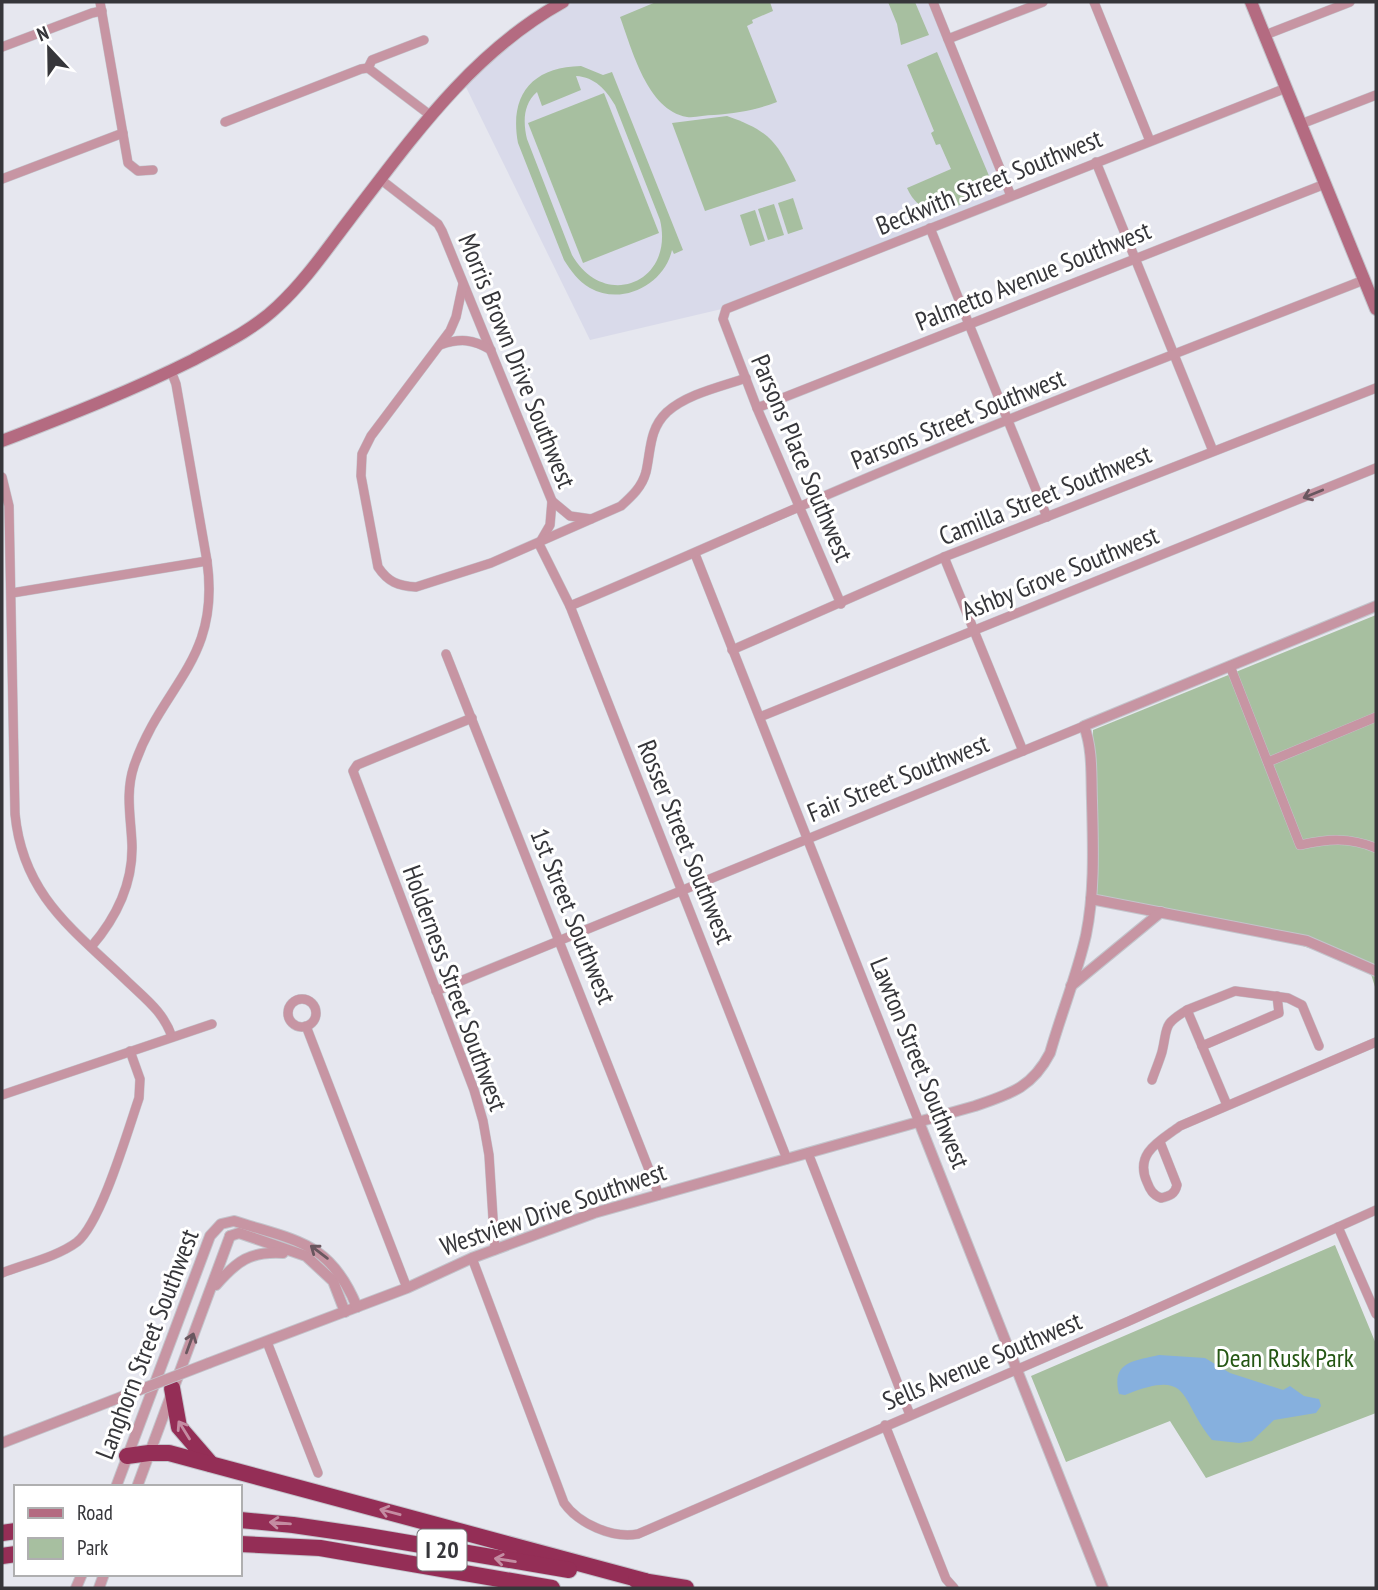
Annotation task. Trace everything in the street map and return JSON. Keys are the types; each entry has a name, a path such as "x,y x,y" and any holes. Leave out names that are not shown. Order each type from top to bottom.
{"highway":[{"path":"172,1388 179,1427 211,1464"},
{"path":"127,1456 169,1453 645,1581"},
{"name":"I 20","path":"242,1520 351,1533 686,1588"},
{"name":"I 20","path":"242,1544 320,1548 552,1588"}],"main road":[{"path":"2,441 171,371 236,338 278,307 305,277 430,115 459,83 490,53 563,2"},
{"path":"1251,2 1376,309"}],"street":[{"path":"933,2 1011,196"},
{"path":"948,39 1043,2"},
{"path":"1094,2 1150,141"},
{"path":"1265,34 1350,2"},
{"path":"2,47 101,6 128,163 138,171 153,170"},
{"path":"368,68 372,60 424,40"},
{"path":"225,122 368,68 430,115"},
{"name":"Beckwith Street Southwest","path":"726,328 723,319 726,309 1286,88"},
{"path":"1301,124 1376,95"},
{"path":"2,178 123,133"},
{"path":"1096,162 1213,451"},
{"name":"Morris Brown Drive Southwest","path":"380,179 438,224 464,283 552,502 550,525 539,544"},
{"name":"Palmetto Avenue Southwest","path":"757,408 1325,184"},
{"path":"930,228 1047,517"},
{"name":"Parsons Street Southwest","path":"570,606 1008,421 1364,280"},
{"path":"464,283 456,317 440,345 371,436 362,454 361,476 378,567 393,583 416,587 491,563 621,506 637,491 646,473 653,433 667,412 684,401 746,378"},
{"name":"Parsons Place Southwest","path":"726,328 757,408 841,604"},
{"path":"440,345 454,340 467,340 478,342 491,350"},
{"path":"91,947 114,916 128,881 132,848 128,797 135,766 148,735 192,664 204,634 210,598 207,561 176,384 171,371"},
{"name":"Camilla Street Southwest","path":"732,650 944,557 1376,388"},
{"name":"Ashby Grove Southwest","path":"760,717 1376,468"},
{"path":"2,477 9,506 17,833 25,863 39,891 57,914 161,1013 172,1037"},
{"path":"552,502 570,516 593,519"},
{"name":"Rosser Street Southwest","path":"539,544 570,606 787,1159"},
{"name":"Lawton Street Southwest","path":"695,554 1103,1588"},
{"path":"944,557 1023,751"},
{"path":"12,593 207,561"},
{"name":"Fair Street Southwest","path":"436,991 1376,607"},
{"name":"1st Street Southwest","path":"446,654 659,1195"},
{"path":"1230,666 1300,845 1326,839 1348,839 1376,848"},
{"path":"1268,762 1376,717"},
{"name":"Holderness Street Southwest","path":"472,718 357,765 353,771 474,1090 489,1155 495,1250"},
{"name":"Westview Drive Southwest","path":"2,1443 407,1288 472,1258 594,1213 919,1122 1022,1088 1033,1078 1049,1053 1086,933 1093,855 1090,749 1084,726"},
{"path":"1091,899 1307,941 1376,971"},
{"path":"1071,986 1161,912"},
{"path":"1152,1080 1162,1052 1165,1028 1174,1018 1235,991 1288,998 1302,1005 1319,1046"},
{"path":"1202,1046 1279,1013 1278,996"},
{"path":"1187,1010 1227,1105"},
{"path":"2,1095 212,1024"},
{"path":"306,1026 407,1288"},
{"path":"1160,1142 1177,1185 1176,1191 1170,1196 1161,1198 1152,1192 1142,1164 1147,1152 1160,1142 1188,1122 1376,1042"},
{"path":"2,1273 66,1248 86,1233 98,1211 139,1098 140,1079 130,1051"},
{"path":"808,1153 909,1415"},
{"name":"Sells Avenue Southwest","path":"472,1258 564,1503 572,1515 620,1535 638,1534 1376,1210"},
{"name":"Langhorn Street Southwest","path":"117,1485 211,1236 221,1224 233,1221 310,1245 327,1257 339,1272 357,1307"},
{"path":"221,1224 230,1236"},
{"path":"1338,1227 1376,1314"},
{"name":"Langhorn Street Southwest","path":"138,1485 230,1236 239,1233 306,1256 333,1281 345,1312"},
{"path":"209,1292 231,1267 243,1259 264,1252 296,1253"},
{"path":"267,1342 318,1473"},
{"path":"886,1425 946,1579 954,1588"}],"shaded area":[{"path":"563,2 933,2 1011,196 726,308 590,340 463,81"}],"green space":[{"path":"656,2 770,2 773,11 752,20 753,23 747,26 777,102 739,112 690,117 673,112 661,103 643,76 620,17"},
{"path":"888,2 915,2 929,35 901,45 897,24"},
{"path":"937,52 995,190 932,217 907,188 951,169 940,144 936,145 931,133 934,131 907,65"},
{"path":"581,66 603,75 612,72 683,250 674,254 672,250 660,273 651,282 628,293 615,295 590,288 569,268 518,143 517,111 521,98 537,78 564,68","holes":["576,76 599,85 615,105 660,220 662,242 657,260 647,274 634,282 618,285 601,282 586,272 572,255 527,139 525,114 532,97 537,92 542,106 581,90"]},
{"path":"604,93 659,233 583,263 528,123"},
{"path":"727,116 763,133 777,147 796,181 705,211 672,123"},
{"path":"793,198 803,229 788,234 778,203"},
{"path":"774,204 784,235 768,240 758,209"},
{"path":"755,210 765,241 750,246 740,215"},
{"path":"1376,615 1376,990 1370,971 1284,940 1095,904 1093,730"},
{"name":"Dean Rusk Park","path":"1335,1245 1376,1344 1376,1413 1206,1478 1170,1421 1066,1462 1031,1376"}],"water":[{"path":"1159,1355 1205,1358 1230,1373 1283,1390 1290,1386 1304,1396 1319,1399 1321,1406 1316,1413 1274,1420 1252,1441 1239,1443 1212,1440 1181,1392 1173,1387 1162,1385 1125,1395 1119,1394 1117,1383 1121,1369 1133,1362"}]}
